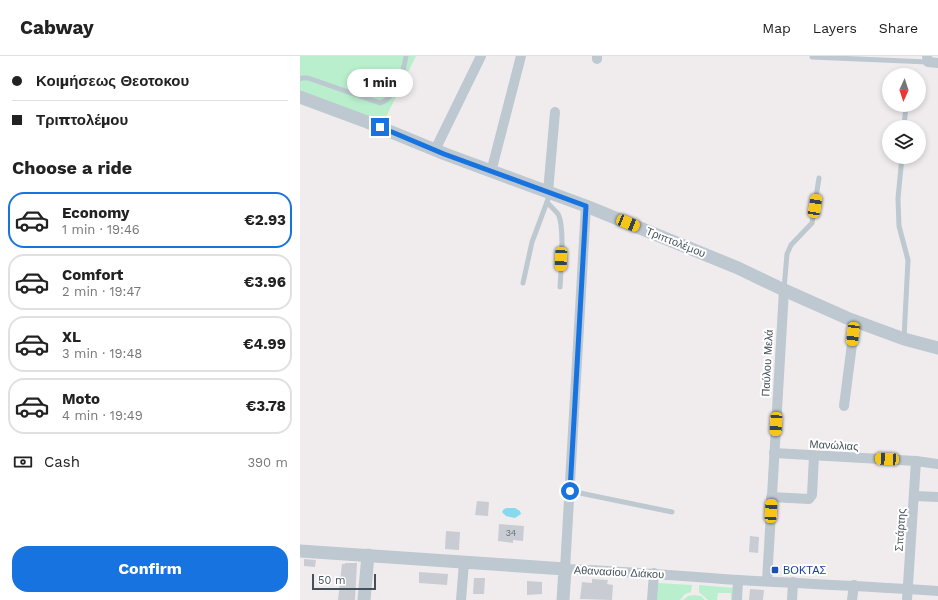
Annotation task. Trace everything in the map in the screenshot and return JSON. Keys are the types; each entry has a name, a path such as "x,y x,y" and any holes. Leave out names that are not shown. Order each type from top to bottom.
{"street":[{"path":"435,150 481,56"},
{"path":"490,172 521,56"},
{"name":"Τριπτολέμου","path":"300,97 367,122 548,196 586,206 738,268 855,321 904,339 938,348"},
{"path":"548,196 555,112"},
{"path":"563,600 586,206"},
{"name":"Παύλου Μελά","path":"767,581 784,290"},
{"path":"844,406 855,321"},
{"name":"Μανώλιας","path":"774,453 916,461 938,464"},
{"path":"771,497 809,499 812,495 814,456"},
{"name":"Σπάρτης","path":"907,600 916,461"},
{"path":"914,496 938,497"},
{"name":"Αθανασίου Διάκου","path":"300,551 464,563 654,573 738,580 854,585 938,591"},
{"path":"364,600 368,555"},
{"path":"461,600 464,563"},
{"path":"652,600 654,573"},
{"path":"736,600 738,580"},
{"path":"792,600 793,582"},
{"path":"852,600 854,585"}],"lane":[{"path":"300,79 308,78 380,103 385,102 391,96 404,70 406,56"},
{"path":"812,57 931,60"},
{"path":"901,164 898,198 899,226 902,243 908,260 904,339"},
{"path":"784,290 787,254 791,245 812,223 819,178"},
{"path":"523,283 532,242 548,196"},
{"path":"548,196 558,214 562,231 560,287"},
{"path":"570,491 672,512"}],"green space":[{"path":"300,56 416,56 383,123 300,91"},
{"path":"657,583 692,585 691,592 685,594 680,600 656,600"},
{"path":"699,585 735,588 735,600 731,600 731,593 718,593 717,600 708,600 699,592"},
{"path":"688,596 701,596 705,600 683,600"}],"water":[{"path":"507,508 515,508 520,511 521,514 515,518 506,516 502,512"}],"building":[{"path":"477,501 489,502 488,516 475,515"},
{"path":"499,524 524,526 523,541 513,540 513,543 498,541"},
{"path":"446,531 460,532 459,550 445,549"},
{"path":"750,536 759,537 758,553 749,552"},
{"path":"304,559 316,560 315,567 304,566"},
{"path":"357,563 355,600 338,600 342,564"},
{"path":"419,572 448,574 447,585 419,583"},
{"path":"474,578 485,578 484,594 473,594"},
{"path":"592,579 608,580 607,584 613,585 612,600 580,599 582,582 592,583"},
{"path":"527,581 542,582 542,594 527,595"},
{"path":"750,589 764,590 763,600 749,600"}],"place":[{"name":"ΒΟΚΤΑΣ","path":"775,570"}],"route":[{"path":"380,127 444,154 586,206 570,491"}]}
